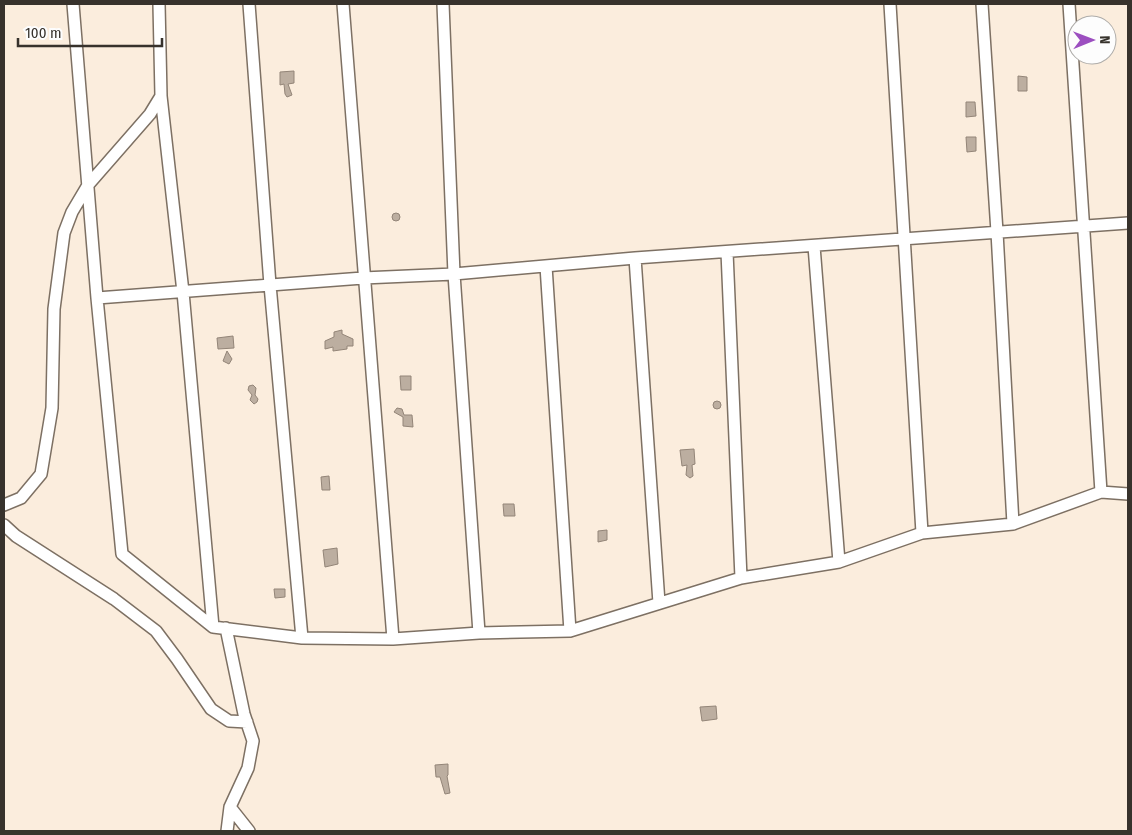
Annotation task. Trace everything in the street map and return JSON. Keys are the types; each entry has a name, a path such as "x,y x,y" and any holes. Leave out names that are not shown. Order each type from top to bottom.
{"street":[{"path":"73,4 97,298 122,554 213,627 302,638 393,639 479,633 570,631 741,578 840,562 922,533 1013,524 1101,492 1128,494"},
{"path":"159,4 161,96 182,292 213,627"},
{"path":"249,4 270,285 302,638"},
{"path":"343,4 363,278 393,639"},
{"path":"443,4 454,274 479,633"},
{"path":"890,4 922,533"},
{"path":"982,4 1013,524"},
{"path":"1069,4 1101,492"},
{"path":"4,505 21,498 40,474 52,408 54,309 64,233 72,212 88,185 150,114 161,96"},
{"path":"97,298 363,278 454,274 635,258 1128,223"},
{"path":"814,246 840,562"},
{"path":"727,252 741,578"},
{"path":"635,258 659,603"},
{"path":"546,266 570,631"},
{"path":"4,525 16,536 114,598 156,632 211,709 229,720 247,722"},
{"path":"226,628 247,722 253,740 248,768 230,808 227,831"},
{"path":"230,808 249,831"}],"building":[{"path":"294,71 294,83 288,84 292,95 287,97 284,84 280,85 280,72"},
{"path":"1018,76 1027,77 1027,91 1018,91"},
{"path":"966,102 975,102 976,116 966,117"},
{"path":"966,137 976,137 976,151 967,152"},
{"path":"396,213 400,217 396,221 392,217"},
{"path":"342,330 342,334 353,339 353,346 333,351 333,347 325,349 325,341 334,337 334,332"},
{"path":"233,336 234,348 218,349 217,338"},
{"path":"227,351 232,359 229,364 223,361"},
{"path":"400,376 411,376 411,390 401,390"},
{"path":"253,385 256,388 255,395 258,399 254,404 250,400 252,395 248,390 249,386"},
{"path":"717,401 721,405 717,409 713,405"},
{"path":"397,408 402,409 404,415 412,415 413,427 403,426 403,417 394,412"},
{"path":"694,449 695,464 692,465 693,476 690,478 686,475 687,465 682,466 680,450"},
{"path":"329,476 330,490 322,490 321,477"},
{"path":"503,504 514,504 515,516 504,516"},
{"path":"607,530 607,540 598,542 598,531"},
{"path":"337,548 338,564 325,567 323,550"},
{"path":"274,589 285,589 285,597 275,598"},
{"path":"716,706 717,719 702,721 700,707"},
{"path":"448,764 447,776 450,793 445,794 440,777 436,777 435,765"}]}
